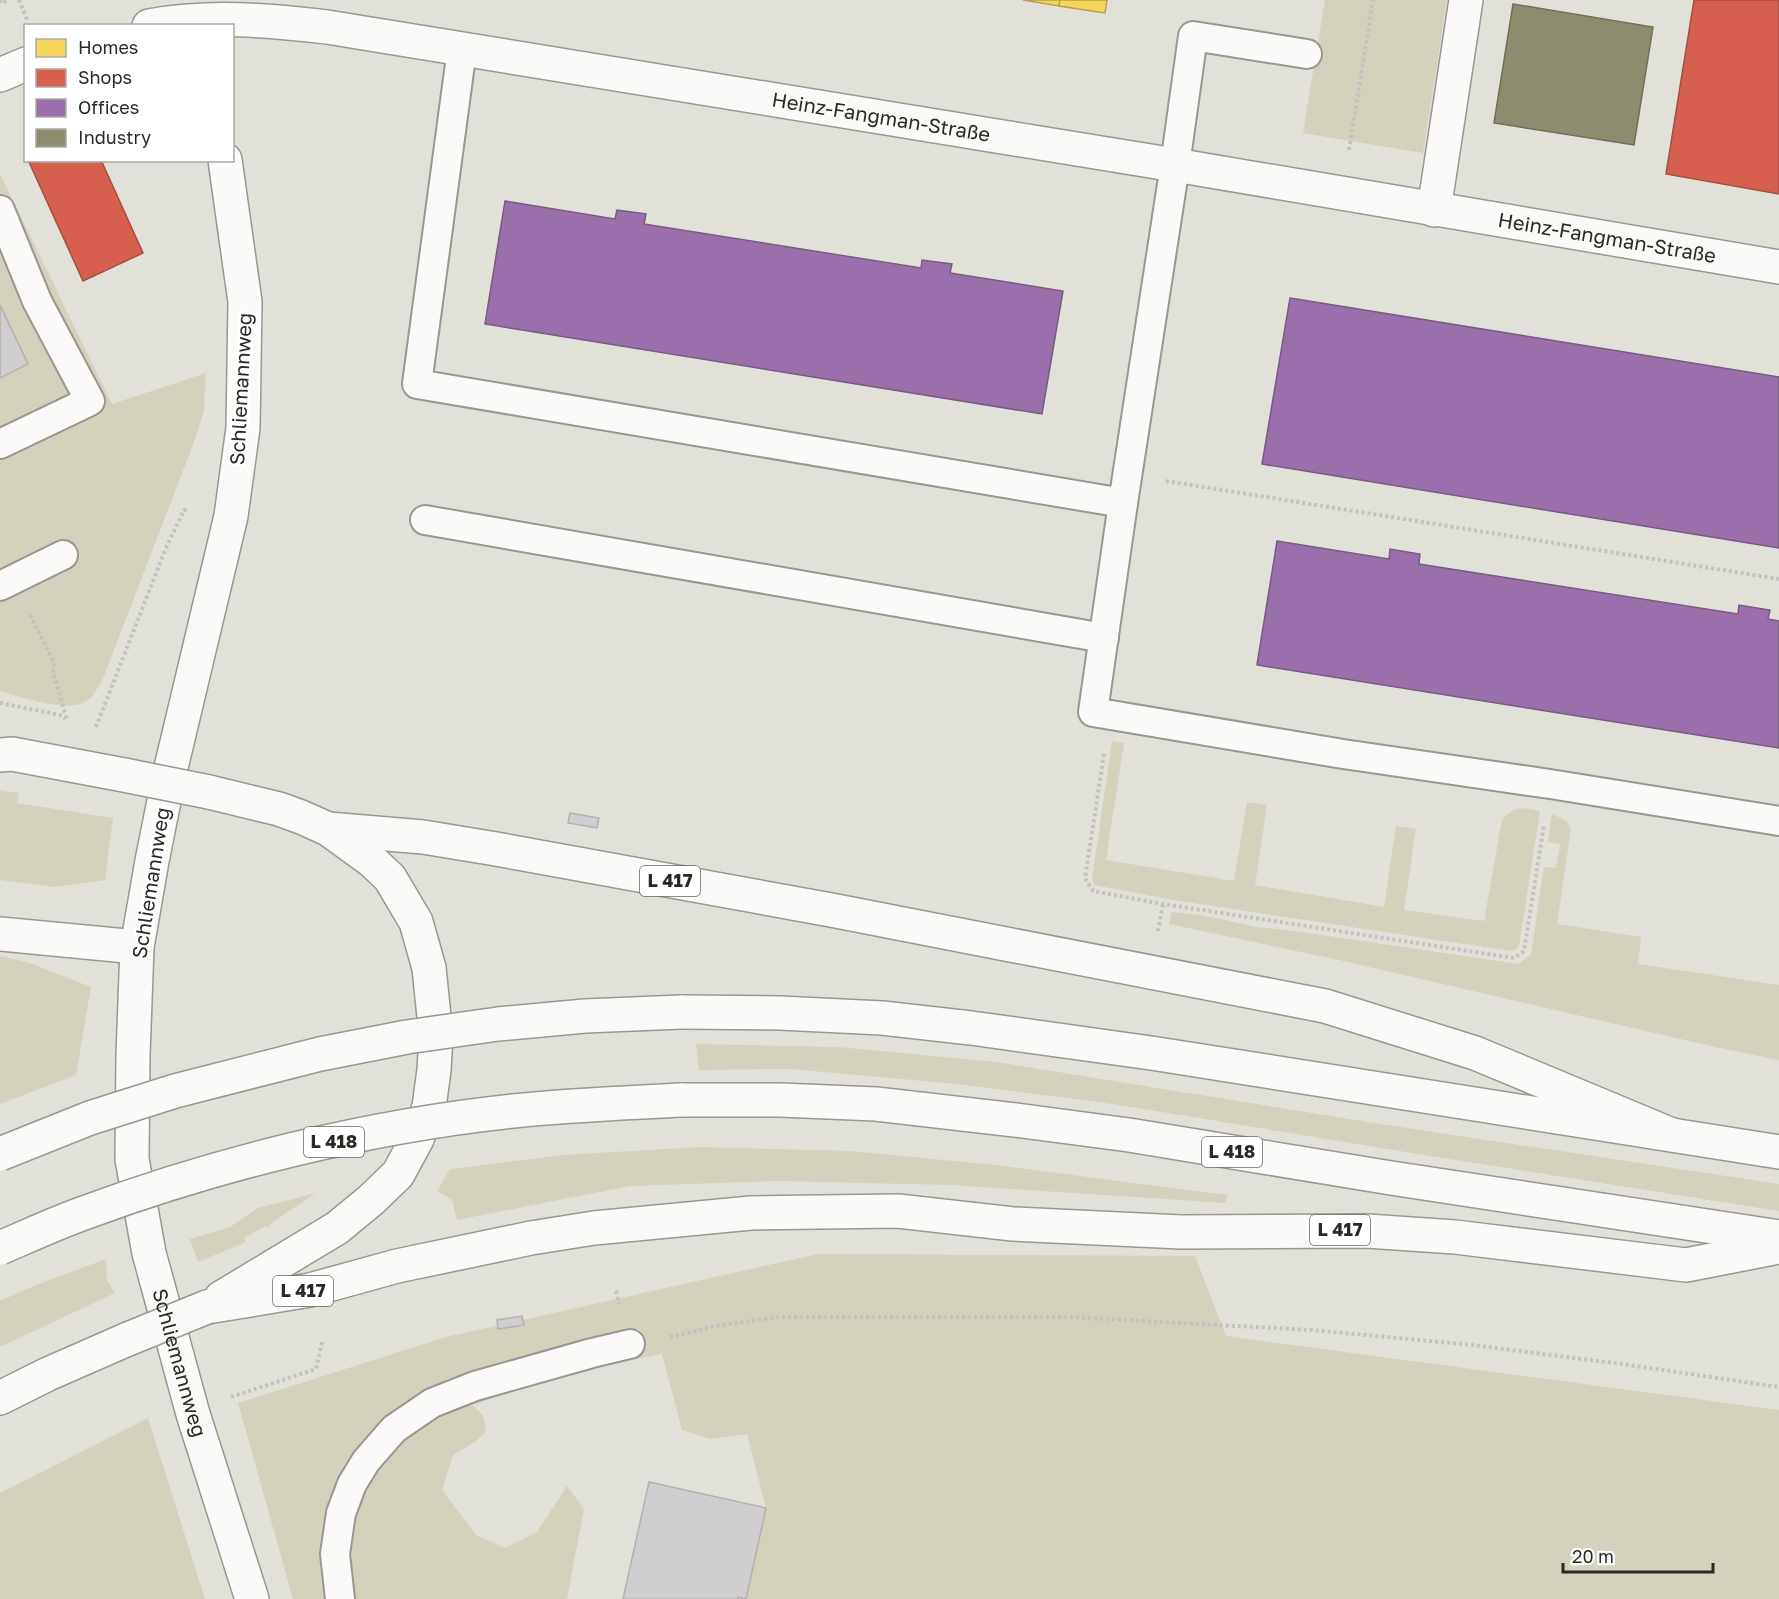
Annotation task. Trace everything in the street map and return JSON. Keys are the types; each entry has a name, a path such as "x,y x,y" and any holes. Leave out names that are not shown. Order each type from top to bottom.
{"main road":[{"path":"1434,210 1466,0"},
{"name":"Heinz-Fangman-Straße","path":"329,14 462,49 1175,165 1779,267"},
{"path":"187,24 329,14"},
{"path":"0,75 24,65"},
{"name":"Schliemannweg","path":"225,162 245,302 243,428 231,516 169,776 137,947 132,1159 149,1253 193,1414 252,1599"},
{"name":"L 417","path":"0,755 12,754 209,792 279,809 328,830 372,861 390,878 416,922 429,968 436,1036 429,1107 417,1139 398,1174 371,1200 337,1228 207,1307 48,1374 0,1398"},
{"name":"L 417","path":"328,830 423,837 496,849 854,914 1325,1006 1475,1053 1672,1135 1779,1152"},
{"path":"0,934 137,947"},
{"path":"0,1154 90,1118 154,1098 320,1054 407,1037 498,1024 585,1016 681,1012 780,1013 882,1018 971,1028 1151,1053 1672,1135"},
{"name":"L 418","path":"0,1248 83,1213 166,1185 311,1146 420,1124 513,1111 603,1103 681,1100 780,1100 876,1104 1015,1120 1128,1135 1779,1237"},
{"name":"L 417","path":"207,1307 310,1290 408,1263 531,1238 656,1221 751,1213 897,1211 1013,1224 1181,1232 1367,1231 1455,1237 1686,1265 1779,1247"}],"lane":[{"path":"1307,54 1193,36 1093,712 1343,754 1779,821"},
{"path":"462,49 417,384 1123,503"},
{"path":"0,210 37,301 90,401 0,444"},
{"path":"425,520 1104,638"},
{"path":"6,583 63,555"},
{"path":"340,1599 335,1554 341,1513 352,1484 366,1461 394,1430 432,1403 475,1386 630,1344"}],"path":[{"path":"0,0 1,3 9,0"},
{"path":"19,0 29,24"},
{"path":"1342,194 1373,0"},
{"path":"1127,475 1779,579"},
{"path":"97,727 166,548 184,510"},
{"path":"6,583 54,662 53,672 67,721"},
{"path":"1110,715 1084,878 1093,891 1163,903 1514,958 1524,951 1550,784"},
{"path":"1157,934 1163,903"},
{"path":"630,1344 715,1326 778,1317 1068,1317 1312,1330 1473,1345 1779,1387"},
{"path":"232,1397 316,1369 322,1342"}],"shaded area":[{"path":"1325,0 1447,0 1423,153 1303,133"},
{"path":"0,174 112,404 206,373 204,410 196,437 104,676 95,692 88,700 80,704 45,703 0,691"},
{"path":"1112,741 1124,743 1106,860 1234,881 1247,802 1267,805 1255,885 1384,907 1396,826 1416,829 1404,910 1484,921 1502,820 1511,812 1519,809 1540,811 1519,946 1516,950 1511,951 1179,901 1094,885 1092,879"},
{"path":"0,790 19,793 17,803 113,818 105,880 55,887 0,880"},
{"path":"1552,813 1567,822 1571,829 1557,924 1641,937 1638,964 1779,985 1779,1060 1339,960 1169,924 1171,912 1201,915 1257,927 1519,964 1531,954 1544,867 1556,868 1560,844 1548,842"},
{"path":"0,956 30,963 91,987 76,1075 0,1104"},
{"path":"696,1044 838,1047 996,1062 1374,1123 1779,1184 1779,1211 1113,1104 957,1084 790,1069 699,1070"},
{"path":"701,1147 851,1151 995,1165 1227,1195 1226,1203 951,1185 779,1181 630,1186 457,1220 452,1200 437,1191 450,1169 563,1155"},
{"path":"316,1193 271,1223 268,1228 265,1226 244,1238 246,1242 198,1262 190,1239 230,1227 258,1208"},
{"path":"818,1254 1195,1256 1226,1336 1779,1410 1779,1599 746,1599 766,1508 747,1434 711,1439 682,1430 662,1354 592,1367 472,1405 483,1415 486,1432 475,1442 453,1455 442,1490 476,1535 505,1548 537,1532 567,1486 584,1509 567,1599 293,1599 238,1403 446,1337"},
{"path":"106,1259 107,1280 115,1293 0,1347 0,1301"},
{"path":"148,1418 205,1599 0,1599 0,1493"}],"building: Homes":[{"path":"1023,0 1060,0 1059,6"},
{"path":"1060,0 1107,0 1105,13 1059,6"}],"building: Shops":[{"path":"1694,0 1779,0 1779,194 1666,174"},
{"path":"29,162 102,162 143,253 83,281"}],"building: Offices":[{"path":"505,201 615,219 617,210 646,214 644,224 921,268 922,260 952,264 950,273 1063,291 1042,414 485,324"},
{"path":"1290,298 1779,377 1779,548 1262,464"},
{"path":"1277,541 1389,559 1390,549 1420,554 1419,564 1738,614 1739,605 1770,610 1768,619 1779,621 1779,748 1257,665"}],"building: Industry":[{"path":"1513,4 1653,27 1634,145 1494,123"}],"building: Other":[{"path":"0,305 28,364 0,378"},
{"path":"570,813 599,818 597,828 568,823"},
{"path":"522,1316 524,1325 498,1329 497,1320"},
{"path":"649,1482 766,1508 746,1599 738,1597 738,1599 623,1599"}]}
